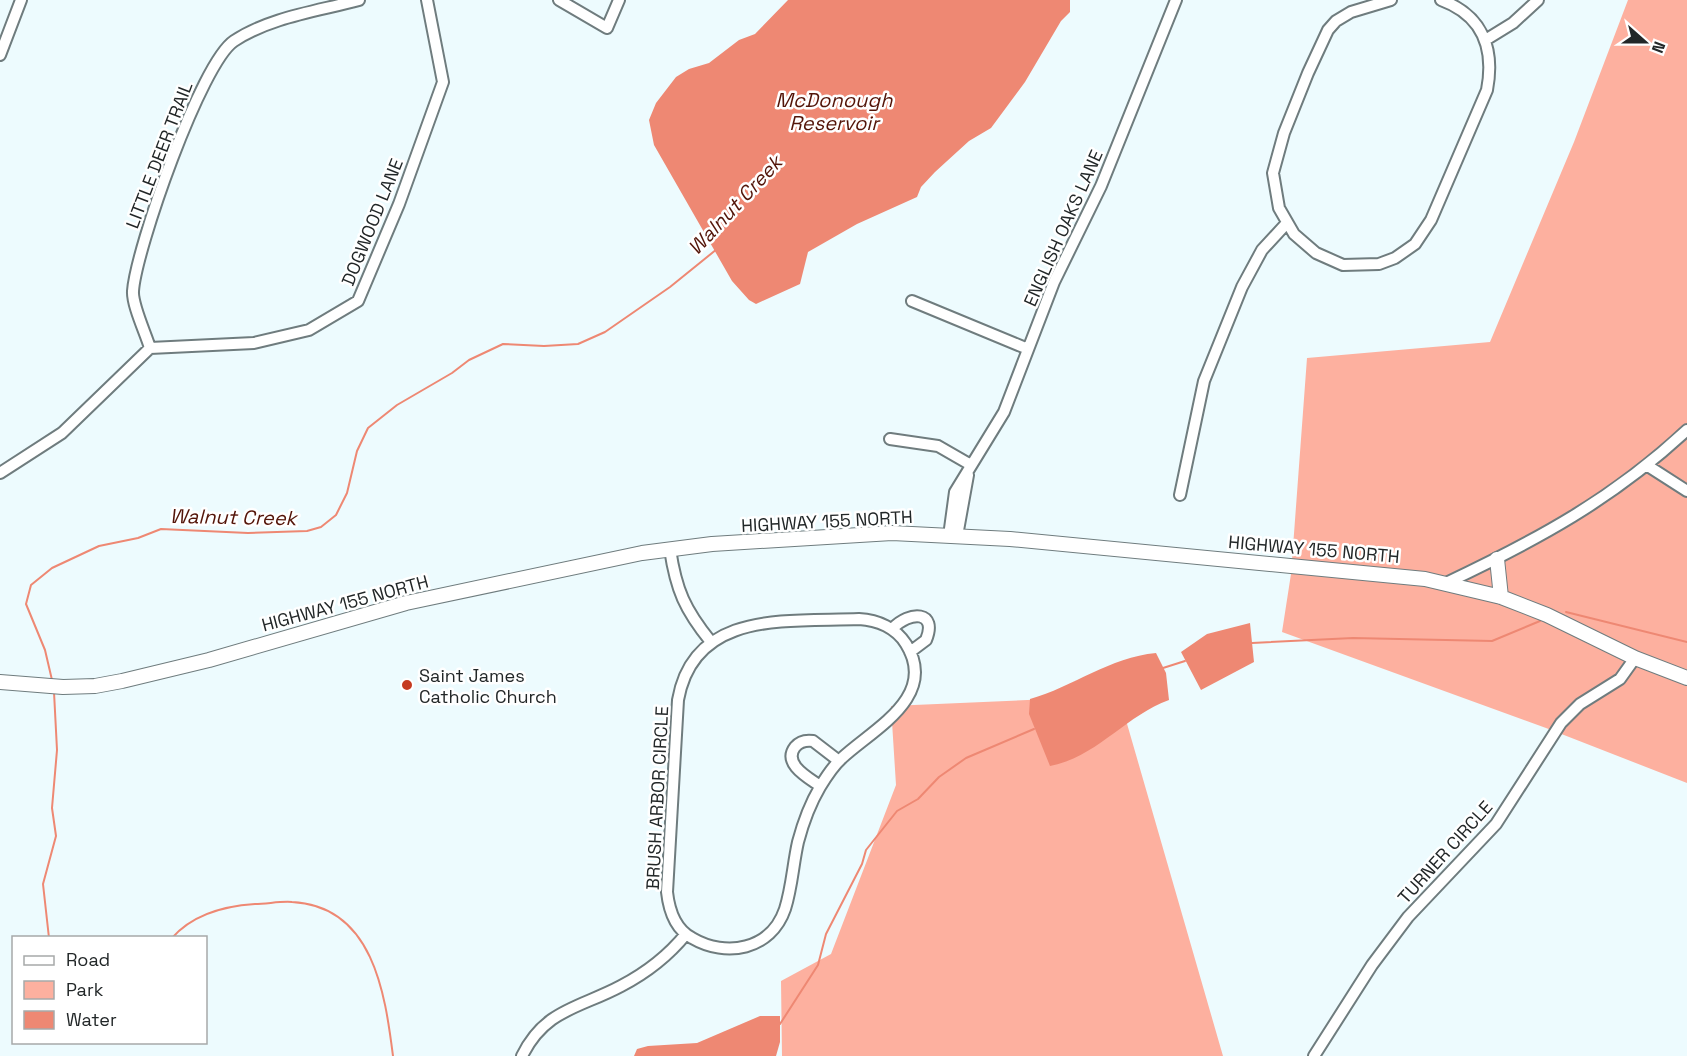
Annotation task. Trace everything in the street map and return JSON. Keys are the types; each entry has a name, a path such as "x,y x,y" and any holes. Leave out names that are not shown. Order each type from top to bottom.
{"main road":[{"name":"HIGHWAY 155 NORTH","path":"0,682 34,686 95,686 177,669 406,603 540,573 670,549 835,535 953,536 1373,572 1446,583 1501,597 1547,615 1635,658 1687,678"},
{"path":"1497,559 1501,597"}],"street":[{"path":"0,56 21,0"},
{"name":"LITTLE DEER TRAIL","path":"150,348 132,294 144,236 200,88 232,41 276,21 359,0"},
{"name":"DOGWOOD LANE","path":"150,348 265,340 309,330 358,301 399,204 443,82 427,0"},
{"path":"559,0 607,28 619,0"},
{"name":"ENGLISH OAKS LANE","path":"953,536 970,465 1000,419 1060,269 1101,186 1176,0"},
{"path":"1391,0 1351,12 1336,21 1328,30 1284,133 1273,173 1279,208 1287,224 1316,253 1343,265 1378,264 1395,258 1415,244 1431,220 1487,90 1490,72 1487,39 1472,20 1459,9 1441,0"},
{"path":"1487,39 1513,23 1538,0"},
{"path":"1180,495 1204,381 1242,287 1262,250 1287,224"},
{"path":"912,300 1028,349"},
{"path":"0,473 62,433 150,348"},
{"path":"1446,583 1497,559 1590,507 1648,466 1687,430"},
{"path":"890,439 938,446 951,451 970,465"},
{"path":"1648,466 1687,491"},
{"path":"670,549 674,578 681,598 711,642"},
{"path":"522,1056 536,1033 551,1018 635,978 665,957 686,934 714,948 735,950 759,942 774,929 787,903 803,824 820,786 839,761 905,703 912,683 910,652 892,629 909,616 918,616 926,621 929,628 926,640 910,652"},
{"name":"BRUSH ARBOR CIRCLE","path":"686,934 674,919 667,892 678,700 689,668 711,642 735,629 761,623 860,619 877,622 892,629"},
{"name":"TURNER CIRCLE","path":"1314,1056 1372,965 1408,917 1496,824 1561,723 1580,704 1620,680 1635,658"},
{"path":"820,786 794,765 792,756 795,747 801,742 813,741 839,761"}],"green space":[{"path":"1628,0 1687,0 1687,783 1546,728 1282,632 1291,574 1307,358 1490,342 1574,142"},
{"path":"1119,696 1223,1056 782,1056 781,981 831,954 896,785 891,706"}],"water":[{"name":"McDonough Reservoir","path":"788,0 1070,0 1070,12 1061,21 1025,82 991,128 969,141 935,172 921,187 917,197 857,224 808,252 800,284 756,304 749,300 732,281 654,145 649,120 656,103 676,77 689,69 709,63 739,40 755,34"},
{"path":"1250,623 1254,662 1201,690 1181,652 1207,634"},
{"path":"1156,653 1166,673 1169,700 1138,716 1082,754 1050,766 1029,714 1030,699 1123,660"},
{"path":"760,1016 780,1016 780,1042 776,1056 634,1056 637,1049 648,1046 697,1043"}],"waterway":[{"name":"Walnut Creek","path":"52,680 45,650 26,604 31,585 52,568 99,546 138,538 161,529 248,533 307,531 321,527 336,515 347,493 357,451 368,428 397,405 452,373 469,360 503,344 544,346 578,344 605,332 670,287 717,249"},
{"path":"1566,612 1687,642"},
{"path":"1252,643 1353,638 1492,641 1540,621"},
{"path":"1163,668 1185,661"},
{"name":"Walnut Creek","path":"49,936 43,884 56,836 52,808 57,750 54,692"},
{"path":"780,1024 818,965 826,934 862,864 866,850 897,811 918,799 939,777 966,758 1034,729"},
{"name":"Walnut Creek","path":"174,936 199,917 221,909 255,904 292,902 319,907 341,919 357,936 370,957 385,1006 393,1056"}],"place":[{"name":"Saint James Catholic Church","path":"407,685"}]}
